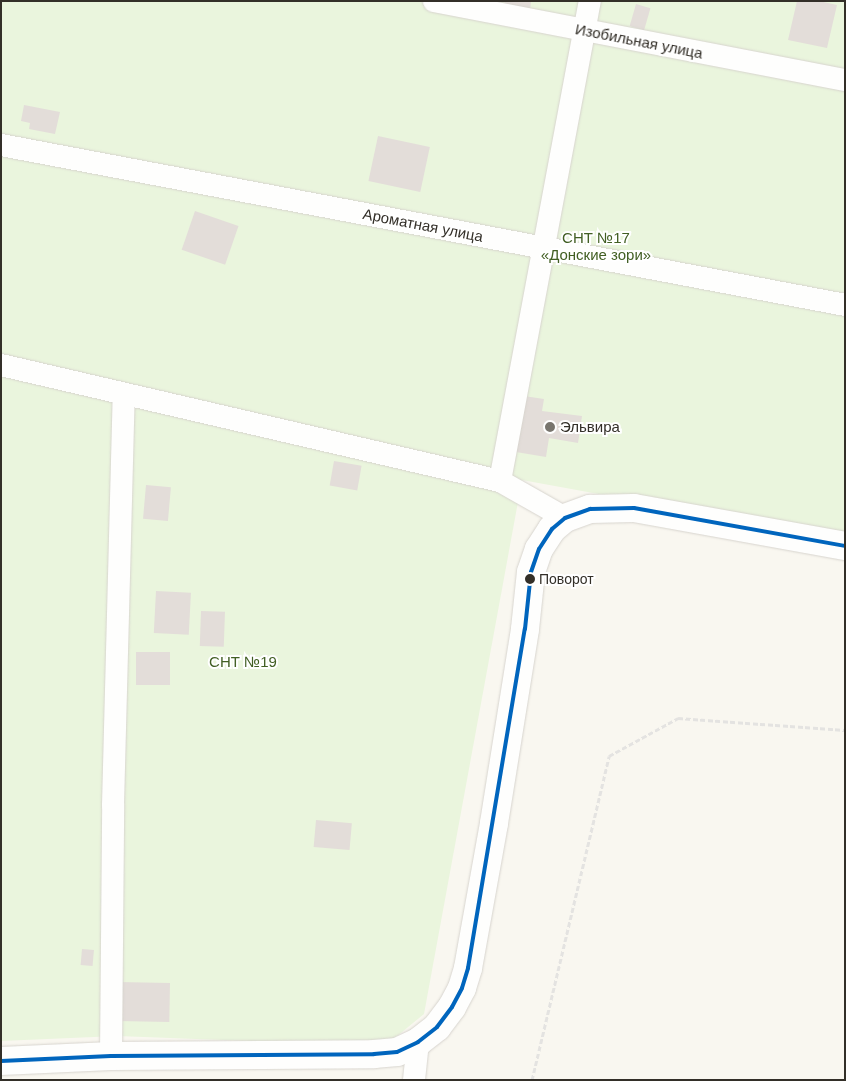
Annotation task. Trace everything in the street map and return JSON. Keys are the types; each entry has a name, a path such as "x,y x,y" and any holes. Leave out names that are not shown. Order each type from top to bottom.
{"main road":[{"path":"1,1061 110,1056 374,1054 397,1052 418,1042 437,1027 452,1007 462,988 468,968 494,823 525,629 531,572 539,549 552,529 565,518 590,509 634,508 845,546"}],"street":[{"name":"Изобильная улица","path":"434,1 845,80"},
{"path":"500,481 590,1"},
{"name":"Ароматная улица","path":"1,145 845,305"},
{"path":"1,365 500,481 565,518"},
{"path":"110,1056 124,394"},
{"path":"414,1080 418,1042"}],"path":[{"path":"532,1080 609,756 678,718 845,730"}],"green space":[{"path":"1,1 845,1 845,539 522,480 424,1014 385,1046 117,1036 1,1041"}],"building":[{"path":"505,1 531,1 530,11 504,7"},
{"path":"797,1 819,1 837,5 827,48 788,40"},
{"path":"636,4 650,8 644,30 630,26"},
{"path":"24,105 60,112 55,134 29,129 30,123 21,121"},
{"path":"378,136 430,147 420,192 368,181"},
{"path":"195,211 238,226 225,265 182,250"},
{"name":"Эльвира","path":"524,396 544,399 542,411 582,416 578,443 549,438 546,457 516,452"},
{"path":"334,461 362,466 357,490 330,486"},
{"path":"146,485 171,487 168,521 143,519"},
{"path":"156,591 191,593 189,635 154,633"},
{"path":"201,611 225,612 224,647 200,646"},
{"path":"136,652 170,652 170,685 136,685"},
{"path":"316,820 352,823 350,850 314,847"},
{"path":"82,949 94,950 93,966 81,965"},
{"path":"118,982 170,983 169,1022 117,1021"}],"transit line":[{"path":"1,1061 111,1056 374,1054 397,1052 418,1042 437,1027 452,1007 462,988 468,968 525,629 531,572 539,549 552,529 565,518 590,509 634,508 845,546"}],"place":[{"name":"Эльвира","path":"550,427"},
{"name":"Поворот","path":"530,579"}],"park label":[{"name":"СНТ №17 «Донские зори»","path":"596,246"},
{"name":"СНТ №19","path":"243,662"}]}
